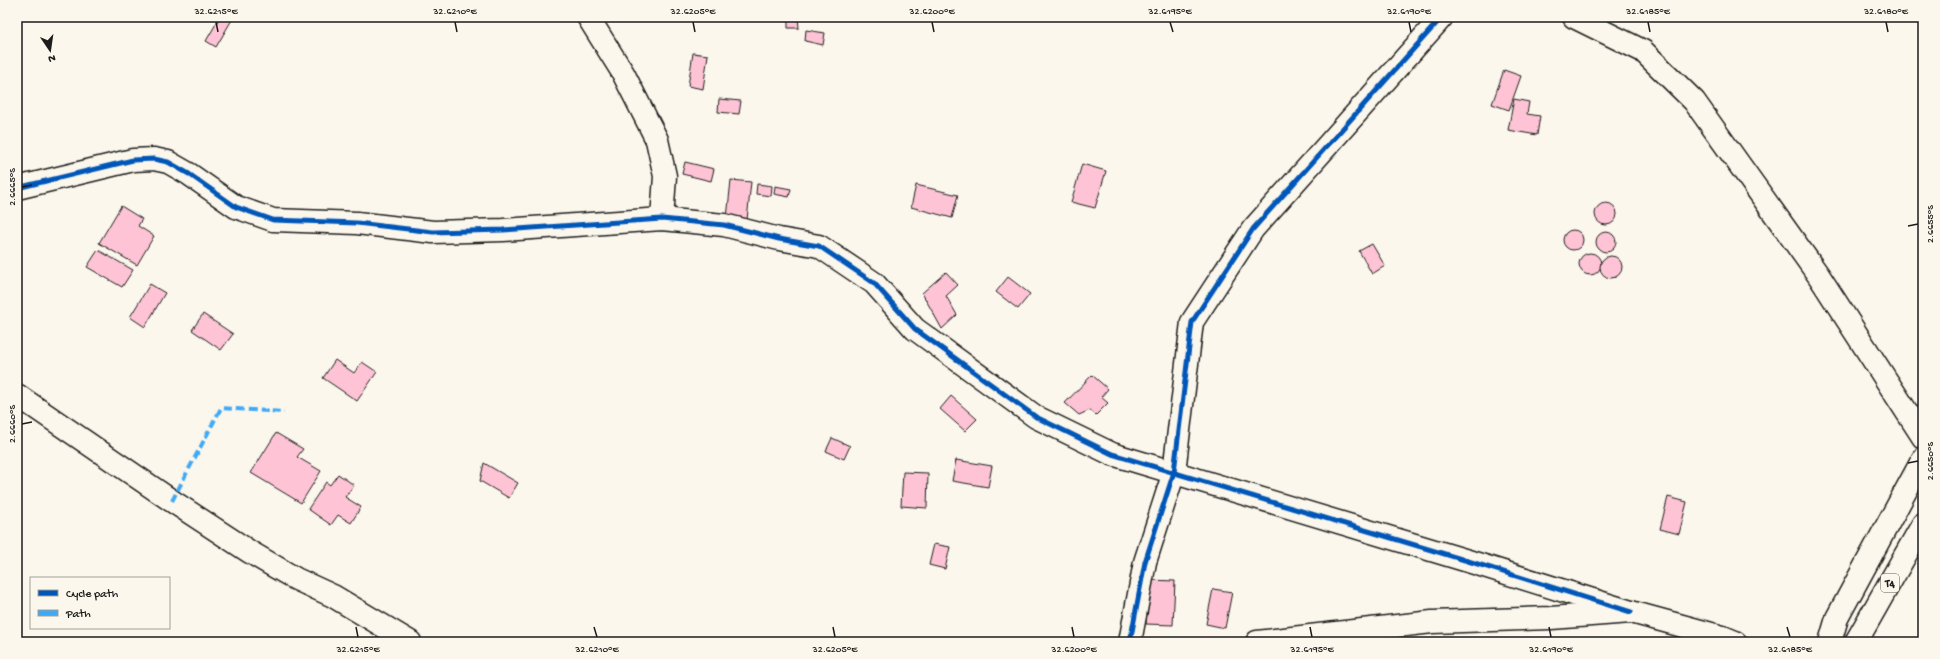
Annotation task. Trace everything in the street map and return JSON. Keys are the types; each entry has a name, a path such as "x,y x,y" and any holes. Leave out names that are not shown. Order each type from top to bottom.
{"main road":[{"path":"588,17 623,73 656,140 665,176 662,219"},
{"path":"1130,642 1145,562 1174,472 1192,322 1253,229 1442,17"},
{"path":"1574,17 1643,51 1694,101 1819,276 1923,438"},
{"path":"17,188 133,160 154,159 168,162 189,174 236,207 273,220 357,223 433,232 503,230 662,219 724,225 778,239 819,246 874,284 915,329 1036,417 1112,454 1445,554 1631,612 1723,637 1735,642"},
{"path":"17,395 172,501 250,552 296,579 333,596 410,642"},
{"path":"1830,642 1837,618 1923,460"},
{"name":"T4","path":"1856,642 1923,524"},
{"path":"1256,642 1432,622 1551,618 1631,612"}],"building":[{"path":"220,17 233,18 216,47 206,41"},
{"path":"788,17 798,17 799,28 788,28"},
{"path":"806,30 825,33 823,45 805,41"},
{"path":"693,53 708,55 703,89 688,86"},
{"path":"1504,70 1521,76 1509,110 1492,104"},
{"path":"719,99 741,101 739,114 718,112"},
{"path":"1514,99 1529,102 1527,114 1540,116 1537,135 1508,130"},
{"path":"685,162 714,169 711,181 682,174"},
{"path":"1082,164 1106,171 1095,208 1071,202"},
{"path":"731,180 751,182 747,220 727,218"},
{"path":"757,184 772,186 771,196 756,194"},
{"path":"916,185 958,195 952,218 911,207"},
{"path":"775,186 791,189 789,197 774,194"},
{"path":"1606,203 1614,206 1617,214 1614,222 1606,225 1598,222 1595,214 1598,206"},
{"path":"121,206 142,219 138,226 154,236 137,265 99,243"},
{"path":"1569,230 1577,230 1583,236 1583,244 1577,250 1569,250 1563,244 1563,236"},
{"path":"1602,232 1610,232 1616,238 1616,246 1610,252 1602,252 1596,246 1596,238"},
{"path":"1372,244 1385,266 1372,274 1359,251"},
{"path":"98,250 133,270 122,287 87,267"},
{"path":"1590,253 1598,256 1601,264 1598,272 1590,275 1582,272 1579,264 1582,256"},
{"path":"1611,256 1619,259 1622,267 1619,275 1611,278 1603,275 1600,267 1603,259"},
{"path":"946,272 958,285 946,296 957,315 942,329 922,293"},
{"path":"1008,277 1030,294 1018,309 996,292"},
{"path":"150,284 165,293 145,327 130,317"},
{"path":"203,314 233,334 221,350 192,330"},
{"path":"335,360 354,373 362,362 377,372 357,401 323,378"},
{"path":"1092,375 1108,389 1101,397 1108,403 1096,415 1090,410 1079,415 1065,403"},
{"path":"951,396 977,419 965,431 940,409"},
{"path":"276,433 303,449 297,457 321,471 301,503 251,473"},
{"path":"832,438 850,446 844,459 826,451"},
{"path":"956,460 992,466 988,487 952,481"},
{"path":"484,463 518,483 509,498 480,481"},
{"path":"903,472 928,473 927,508 901,506"},
{"path":"338,474 354,485 345,497 361,507 351,523 338,515 331,525 308,509 326,482 330,485"},
{"path":"1668,497 1687,502 1679,534 1660,529"},
{"path":"934,544 950,547 945,569 929,565"},
{"path":"1149,580 1175,581 1173,625 1146,624"},
{"path":"1213,589 1232,592 1225,628 1206,624"}],"marked path":[{"path":"172,501 221,408 284,412"}],"cycle path":[{"path":"1130,642 1145,562 1174,472 1192,322 1253,229 1442,17"},
{"path":"17,188 133,160 154,159 168,162 189,174 236,207 273,220 357,223 433,232 503,230 662,219 724,225 779,239 819,246 874,283 915,329 1036,417 1112,454 1468,561 1631,612"}]}
